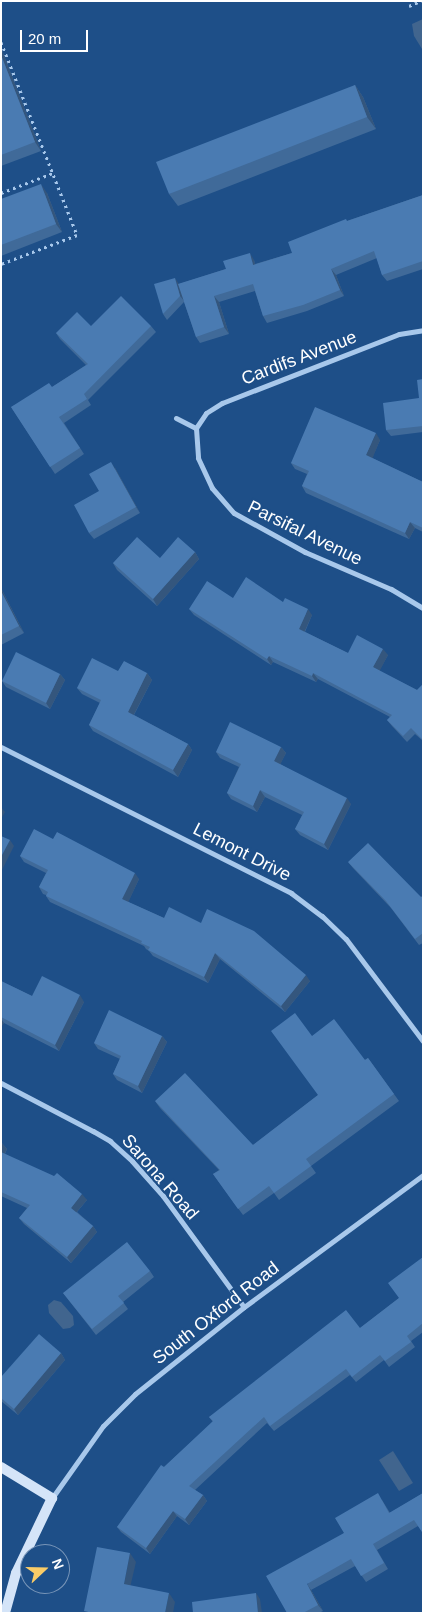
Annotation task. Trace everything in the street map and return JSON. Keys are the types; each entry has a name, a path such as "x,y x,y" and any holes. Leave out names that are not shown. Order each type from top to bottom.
{"street":[{"name":"Cardifs Avenue","path":"196,428 206,413 222,403 399,334 423,330"},
{"path":"176,418 196,428"},
{"name":"Parsifal Avenue","path":"196,428 198,458 212,488 234,513 305,552 391,589 423,608"},
{"name":"Lemont Drive","path":"1,748 291,893 322,916 346,939 423,1041"},
{"name":"Sarona Road","path":"1,1083 110,1141 163,1196 244,1307"},
{"name":"South Oxford Road","path":"52,1498 103,1426 135,1394 244,1307 423,1176"},
{"path":"1,1466 52,1498 16,1573 5,1613"}],"path":[{"path":"409,6 421,1"},
{"path":"1,42 77,236 1,264"},
{"path":"1,193 52,173"}],"water":[{"path":"423,19 422,49 414,36 412,24"},
{"path":"54,1300 61,1302 73,1316 74,1325 70,1328 63,1329 49,1313 48,1305"},
{"path":"393,1451 413,1483 399,1491 379,1460"}],"building":[{"path":"1,55 35,142 1,155"},
{"path":"355,85 367,117 169,194 156,162"},
{"path":"41,184 56,224 1,245 1,199"},
{"path":"423,195 423,261 382,275 374,251 331,269 340,290 303,305 263,316 253,284 214,296 224,327 196,337 178,284 226,269 223,261 250,253 253,265 292,253 288,242 346,219 347,221"},
{"path":"175,278 180,296 163,314 154,284"},
{"path":"121,296 151,326 84,394 87,399 59,417 80,448 50,467 11,407 49,383 52,387 88,364 56,333 77,312 91,326"},
{"path":"423,379 423,426 386,430 383,403 419,398 417,380"},
{"path":"315,407 376,433 366,455 423,482 423,528 410,522 405,533 302,486 309,471 291,463"},
{"path":"111,462 136,507 89,533 74,505 99,491 89,474"},
{"path":"137,537 160,558 178,537 195,552 153,599 113,563"},
{"path":"246,577 283,602 285,598 308,609 299,629 348,653 357,635 383,649 373,667 417,690 423,684 423,740 411,728 403,736 387,720 392,715 313,673 312,676 269,656 267,659 189,609 207,581 233,598"},
{"path":"1,591 19,626 1,635"},
{"path":"16,652 60,674 46,703 2,681"},
{"path":"92,658 118,671 124,661 147,673 128,712 188,744 173,770 89,725 101,700 77,688"},
{"path":"230,722 281,747 274,761 347,798 324,844 295,829 304,812 260,790 253,806 227,793 241,764 216,752"},
{"path":"34,829 53,839 57,832 135,873 122,899 164,918 169,907 201,923 207,909 254,931 306,975 281,1006 215,953 204,977 148,950 150,947 141,943 142,941 46,896 48,892 39,887 48,870 20,856"},
{"path":"1,836 10,840 1,857"},
{"path":"368,843 421,897 423,896 423,933 415,939 386,901 348,862"},
{"path":"42,976 80,995 55,1045 1,1017 1,981 32,996"},
{"path":"109,1010 162,1036 138,1086 113,1074 121,1056 94,1043"},
{"path":"295,1013 312,1036 334,1019 365,1060 368,1058 394,1094 306,1159 311,1166 274,1193 269,1186 238,1209 213,1174 220,1170 155,1101 185,1073 253,1145 318,1095 271,1031"},
{"path":"1,1152 54,1176 57,1173 82,1194 71,1208 93,1226 67,1257 19,1218 30,1205 1,1192"},
{"path":"127,1242 150,1271 118,1296 124,1303 92,1329 63,1293"},
{"path":"423,1257 423,1323 407,1336 411,1342 385,1361 380,1355 352,1377 346,1369 270,1426 264,1417 189,1486 203,1495 185,1519 173,1511 146,1548 117,1527 161,1465 164,1467 213,1421 209,1417 346,1310 360,1328 399,1298 388,1283"},
{"path":"39,1334 61,1353 14,1409 1,1398 1,1377"},
{"path":"378,1493 389,1513 423,1493 423,1532 414,1520 373,1544 384,1563 361,1576 351,1559 307,1584 318,1605 303,1613 287,1613 266,1576 344,1533 335,1518"},
{"path":"97,1547 130,1553 124,1584 169,1593 165,1613 93,1613 84,1611"},
{"path":"256,1593 258,1613 193,1613 192,1602"}]}
